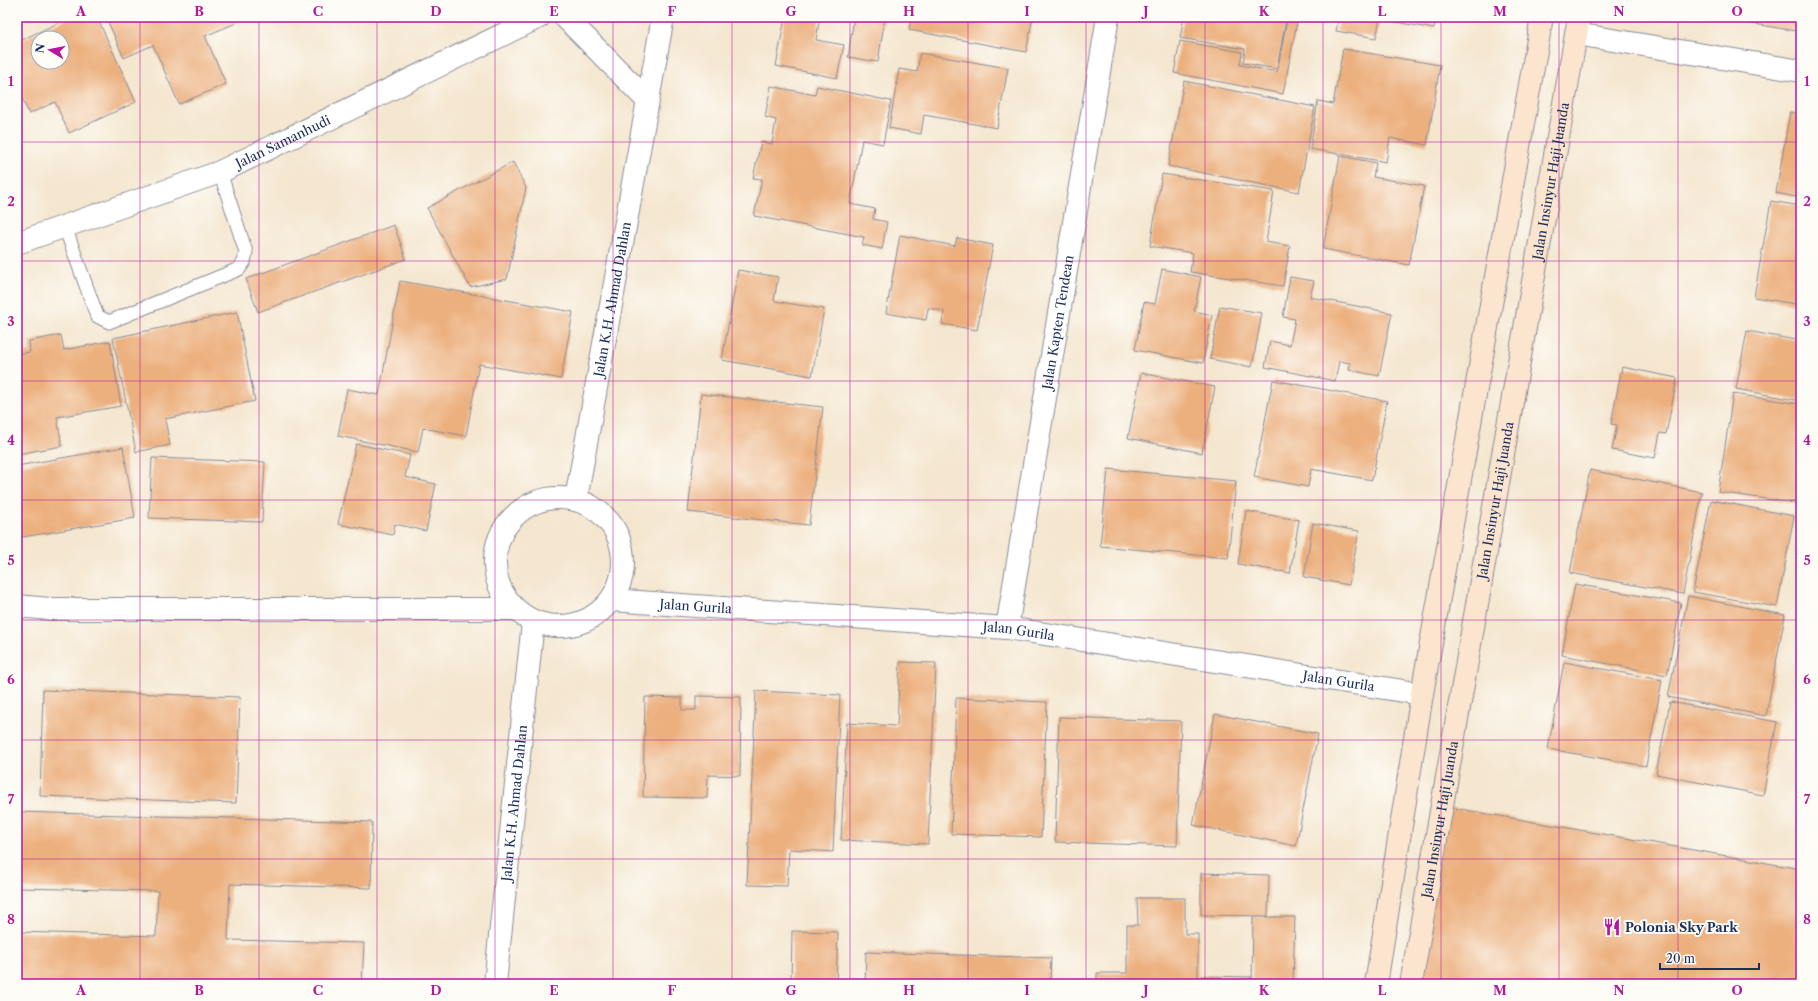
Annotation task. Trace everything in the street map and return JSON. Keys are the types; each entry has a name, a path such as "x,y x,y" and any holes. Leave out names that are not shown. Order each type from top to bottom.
{"main road":[{"path":"1376,984 1422,694 1542,17"},
{"name":"Jalan Insinyur Haji Juanda","path":"1412,984 1577,26"}],"street":[{"name":"Jalan Samanhudi","path":"17,243 220,172 539,17"},
{"path":"565,17 647,100"},
{"name":"Jalan K.H. Ahmad Dahlan","path":"576,499 662,17"},
{"name":"Jalan Kapten Tendean","path":"1007,628 1108,17"},
{"path":"1577,26 1801,71"},
{"path":"553,497 576,499 595,508 610,522 620,540 624,561 621,582 611,600 596,616 576,625 554,627 533,622 514,609 503,594 496,575 494,556 500,534 514,516 532,503 553,497"},
{"name":"Jalan Gurila","path":"611,600 1007,628 1422,694"},
{"path":"17,606 50,609 514,609"},
{"name":"Jalan K.H. Ahmad Dahlan","path":"495,984 533,622"}],"lane":[{"path":"65,227 97,316 109,322 239,268 244,262 246,252 220,172"}],"building":[{"path":"71,17 97,17 136,102 69,133 55,102 29,114 17,86 17,42 30,36 30,70 70,70 70,30 43,30"},
{"path":"106,17 234,17 236,23 205,36 226,84 179,104 153,45 124,58"},
{"path":"785,17 820,17 816,40 844,45 837,78 776,66"},
{"path":"854,17 885,17 878,62 848,57"},
{"path":"911,17 1033,17 1026,52 909,30"},
{"path":"1184,17 1300,17 1299,21 1286,19 1277,69 1243,63 1245,49 1180,38"},
{"path":"1339,17 1436,17 1434,29 1380,19 1376,38 1336,31"},
{"path":"1801,17 1801,32 1721,18"},
{"path":"1287,20 1297,22 1283,94 1174,73 1180,41 1242,52 1240,65 1277,72"},
{"path":"1343,49 1440,65 1427,145 1390,138 1386,162 1310,149 1318,101 1333,104"},
{"path":"920,53 1008,68 997,128 924,115 921,134 889,128 899,69 917,72"},
{"path":"1184,81 1315,107 1299,192 1168,166"},
{"path":"771,86 815,95 817,86 891,101 883,144 862,140 850,204 875,209 873,219 887,222 882,249 862,245 864,237 754,216 762,179 753,178 761,142 772,144 776,120 765,117"},
{"path":"1790,112 1801,114 1801,198 1776,193"},
{"path":"1340,156 1376,163 1373,177 1424,186 1409,265 1323,249"},
{"path":"513,162 526,188 507,279 470,287 427,208"},
{"path":"1162,174 1274,191 1266,242 1290,246 1283,286 1190,272 1193,253 1150,246"},
{"path":"1771,201 1801,206 1801,305 1754,297"},
{"path":"394,225 406,259 258,312 246,279"},
{"path":"900,235 955,246 957,238 993,245 977,330 942,324 944,311 928,308 926,320 886,313"},
{"path":"1162,269 1201,277 1194,311 1212,315 1203,363 1135,350 1144,302 1155,304"},
{"path":"738,270 778,277 774,301 824,309 812,376 722,360"},
{"path":"1290,277 1314,281 1310,297 1392,313 1379,376 1349,370 1350,363 1339,361 1335,381 1265,367 1270,341 1290,345 1295,319 1283,317"},
{"path":"400,281 573,312 561,379 479,364 466,436 423,428 418,452 338,436 347,389 379,395"},
{"path":"1220,306 1262,313 1252,367 1210,359"},
{"path":"237,312 255,401 165,419 170,445 136,452 113,338"},
{"path":"1747,331 1801,341 1801,401 1736,389"},
{"path":"61,335 64,350 110,341 121,406 57,417 62,446 17,454 17,354 30,352 29,341"},
{"path":"1622,367 1677,378 1666,434 1660,433 1655,458 1612,450 1617,425 1611,424"},
{"path":"1141,373 1215,387 1202,453 1128,438"},
{"path":"1273,380 1387,401 1372,480 1311,469 1308,487 1254,477"},
{"path":"701,394 823,407 809,525 688,512"},
{"path":"1733,394 1801,404 1801,504 1718,492"},
{"path":"356,444 410,455 405,477 436,484 426,531 395,524 393,535 338,524"},
{"path":"123,447 135,518 17,538 17,466"},
{"path":"152,458 265,462 262,522 149,518"},
{"path":"1108,469 1236,481 1228,558 1100,546"},
{"path":"1590,470 1702,492 1683,594 1570,573"},
{"path":"1711,500 1794,516 1777,607 1693,592"},
{"path":"1246,511 1299,520 1290,573 1238,564"},
{"path":"1313,523 1359,531 1349,585 1304,577"},
{"path":"1575,584 1681,603 1667,675 1562,655"},
{"path":"1688,596 1785,615 1766,716 1668,697"},
{"path":"900,662 936,663 928,844 841,840 847,723 897,726"},
{"path":"1564,662 1662,680 1646,766 1548,749"},
{"path":"43,690 240,697 236,803 40,796"},
{"path":"756,691 840,695 833,852 789,849 787,886 747,885"},
{"path":"696,696 741,697 740,776 708,775 707,798 643,797 645,697 682,698 682,710 696,710"},
{"path":"956,698 1047,702 1041,837 951,834"},
{"path":"1670,702 1777,722 1763,795 1656,774"},
{"path":"1215,714 1318,734 1296,846 1193,825"},
{"path":"1059,717 1181,721 1177,846 1055,842"},
{"name":"Polonia Sky Park","path":"1443,806 1801,869 1801,984 1413,984"},
{"path":"17,812 372,822 371,888 230,884 228,940 364,943 362,984 17,984 17,932 156,936 158,891 17,888"},
{"path":"1201,873 1269,875 1268,916 1201,915"},
{"path":"1137,898 1185,898 1185,934 1198,934 1198,984 1097,984 1097,973 1127,973 1127,925 1138,925"},
{"path":"1253,917 1295,917 1293,983 1252,984"},
{"path":"792,931 838,932 836,984 791,984"},
{"path":"866,952 1051,958 1050,984 865,984"},
{"path":"1201,976 1251,977 1251,984 1201,984"}],"place":[{"name":"Polonia Sky Park","path":"1612,927"}]}
